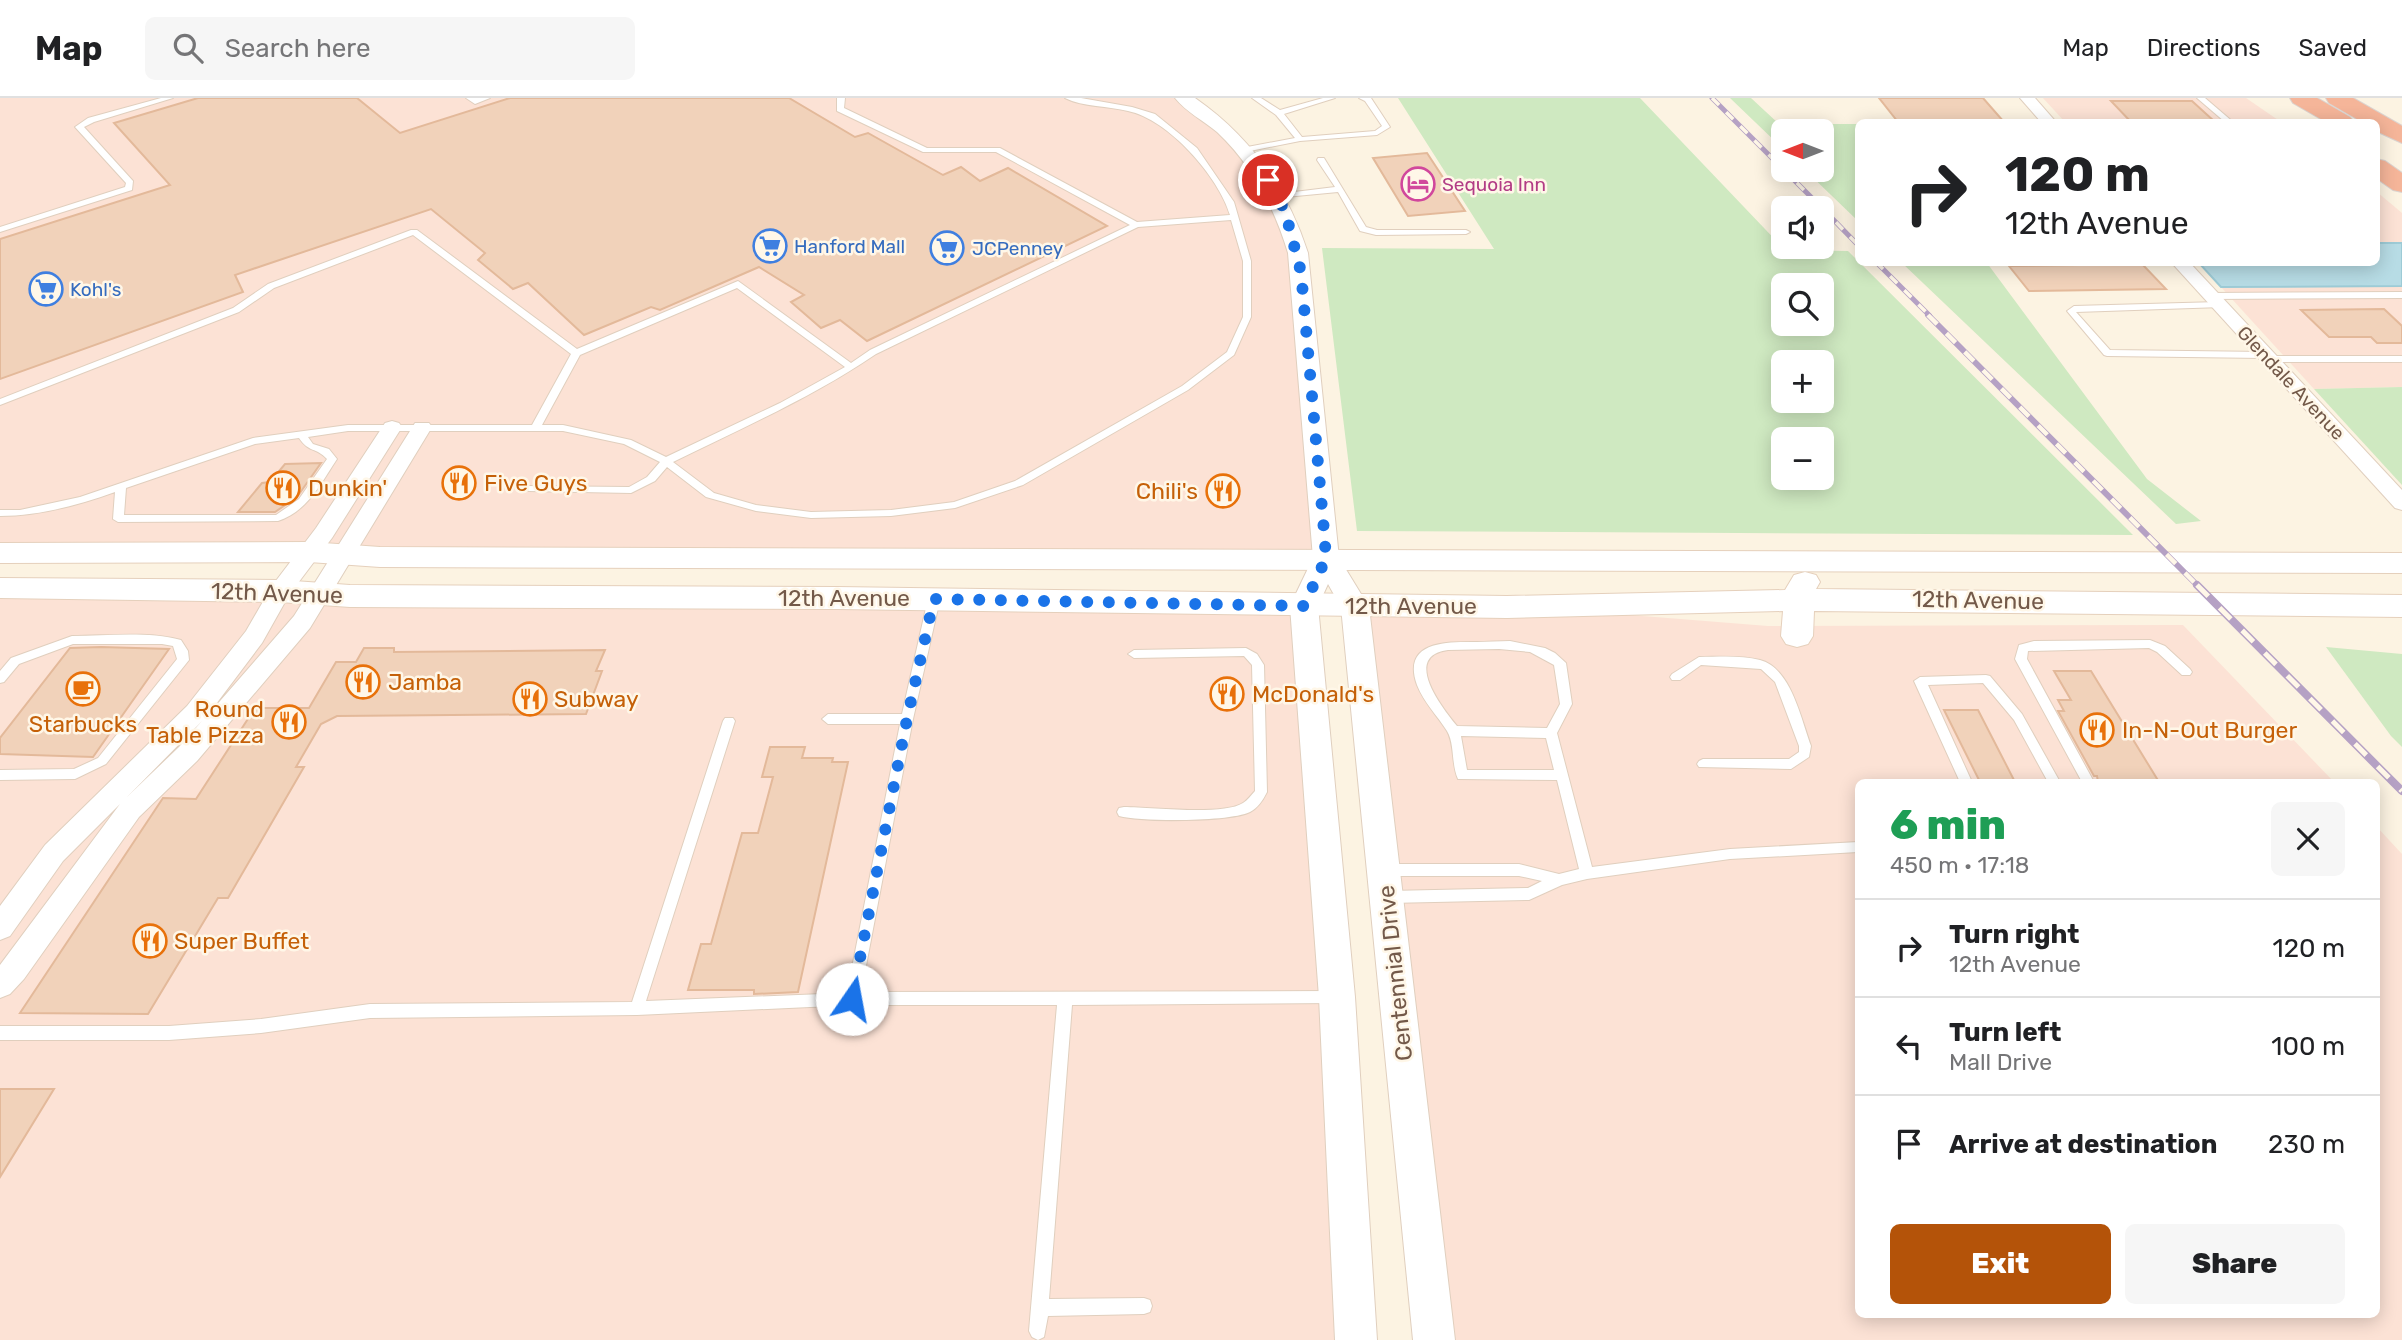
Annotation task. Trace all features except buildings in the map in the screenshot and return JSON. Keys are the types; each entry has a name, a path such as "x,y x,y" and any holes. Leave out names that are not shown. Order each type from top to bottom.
{"highway":[{"path":"2280,98 2311,119"},
{"path":"2301,98 2337,119"},
{"path":"2337,98 2373,119"},
{"path":"2347,98 2402,127"},
{"path":"2380,123 2402,136"},
{"path":"2380,145 2402,159"},
{"path":"2380,169 2402,185"}],"main road":[{"name":"12th Avenue","path":"0,553 309,552 342,555 2074,563 2402,562"},
{"path":"1797,636 1800,587 1807,581 1825,578 2024,577 2052,573 2074,563"},
{"path":"2292,605 2297,586 2318,580 2402,580"},
{"name":"12th Avenue","path":"0,588 281,591 320,596 934,599 1355,607 1507,607 1799,600 2402,606"}],"street":[{"path":"1184,98 1217,122 1245,150 1278,196 1294,236 1301,272 1326,558 1355,607"},
{"path":"2027,98 2046,119"},
{"name":"Glendale Avenue","path":"2183,266 2402,503"},
{"path":"0,928 54,853 196,712 254,637 281,591 392,427"},
{"path":"0,985 14,970 130,810 188,754 282,647 320,596 342,555 422,427"},
{"path":"1326,558 1304,606 1337,996 1356,1340"},
{"name":"Centennial Drive","path":"1355,607 1434,1340"}],"lane":[{"path":"0,230 129,188 130,183 79,127 91,120 169,98"},
{"path":"470,98 475,102 486,98"},
{"path":"841,98 840,109 926,150 998,150 1136,225"},
{"path":"0,513 20,513 82,500 253,441 348,428 562,428 620,439 666,461 710,495 756,508 811,515 891,513 955,505 1019,483 1185,388 1231,353 1247,317 1247,261 1230,201 1194,150 1152,116 1132,108 1069,98"},
{"path":"1256,98 1279,113 1300,139"},
{"path":"1279,113 1331,98"},
{"path":"1245,150 1300,139 1377,133 1386,127 1368,99 1363,98"},
{"path":"2201,98 2226,119"},
{"path":"1321,160 1363,229 1376,233 1466,232"},
{"path":"1278,196 1340,189"},
{"path":"529,488 631,490 651,480 666,461 783,405 873,352 1136,225 1234,217"},
{"path":"0,402 236,310 271,286 414,232 576,353"},
{"path":"536,426 576,353 738,284 851,367"},
{"path":"2402,295 2214,301 2071,311 2107,353 2402,359"},
{"path":"121,487 118,519 278,517 291,513 301,503 332,459 326,450 309,446 302,435"},
{"path":"852,999 907,719 934,599"},
{"path":"0,679 15,661 72,640 162,640 177,643 182,651 183,660 102,761 75,774 0,775"},
{"path":"2086,779 2021,659 2023,648 2034,645 2150,644 2168,654 2186,672"},
{"path":"1562,775 1462,775 1454,731 1433,705 1423,687 1420,666 1427,653 1442,646 1514,645 1535,647 1560,663 1566,704 1551,733 1562,775 1587,873"},
{"path":"1124,812 1229,813 1246,807 1256,800 1261,792 1258,666 1254,657 1246,652 1134,654"},
{"path":"1676,677 1699,661 1756,663 1765,666 1780,680 1805,746 1805,754 1791,764 1703,764"},
{"path":"1965,779 1920,681 1986,679 2018,717 2051,779"},
{"path":"828,719 907,719"},
{"path":"637,1009 729,721"},
{"path":"1454,731 1551,733"},
{"path":"1386,883 1529,894 1559,880 1587,873 1730,854 1855,846"},
{"path":"1386,883 1519,870 1559,880"},
{"path":"0,1033 169,1033 261,1026 370,1011 637,1009 852,999 1337,996"},
{"path":"1038,1331 1065,999"},
{"path":"1040,1308 1143,1306"}],"shaded area":[{"path":"0,98 1184,98 1205,112 1285,211 1326,558 0,553"},
{"path":"2043,98 2246,98 2277,119 2062,119"},
{"path":"2380,195 2402,213 2402,243 2380,243"},
{"path":"2402,286 2402,387 2314,389 2221,287"},
{"path":"0,588 1304,606 1352,1340 0,1340"},
{"path":"1355,607 1605,613 1768,626 2183,625 2331,779 1855,779 1855,1318 2380,1318 2380,830 2402,854 2402,1340 1434,1340"}],"green space":[{"path":"1398,98 1640,98 1771,235 1771,259 1834,259 1834,251 1848,251 1855,258 1855,266 1863,266 2133,535 1357,531 1322,248 1494,249"},
{"path":"1730,98 1751,98 1774,119 1771,119 1771,137"},
{"path":"1834,124 1855,124 1855,218 1817,182 1834,182"},
{"path":"1905,266 1989,266 2147,479 2201,521 2176,524"},
{"path":"2402,387 2402,485 2314,389"},
{"path":"2326,647 2402,654 2402,747 2391,736"}],"water":[{"path":"2380,243 2402,243 2402,286 2221,287 2202,266 2380,266"}],"railway":[{"path":"1712,98 1855,242"},
{"path":"1880,266 1930,316"},
{"path":"1928,315 2199,587"},
{"path":"2197,585 2402,791"}],"place":[{"name":"Sequoia Inn","path":"1418,184"},
{"name":"Hanford Mall","path":"770,246"},
{"name":"JCPenney","path":"947,248"},
{"name":"Kohl's","path":"46,289"},
{"name":"Five Guys","path":"459,483"},
{"name":"Dunkin'","path":"283,488"},
{"name":"Chili's","path":"1223,491"},
{"name":"Jamba","path":"363,682"},
{"name":"Starbucks","path":"83,689"},
{"name":"McDonald's","path":"1227,694"},
{"name":"Subway","path":"530,699"},
{"name":"Round Table Pizza","path":"289,722"},
{"name":"In-N-Out Burger","path":"2097,730"},
{"name":"Super Buffet","path":"150,941"}],"route":[{"path":"852,999 907,719 934,599 1304,606 1326,558 1324,531 1298,253 1285,211 1268,180"}]}
